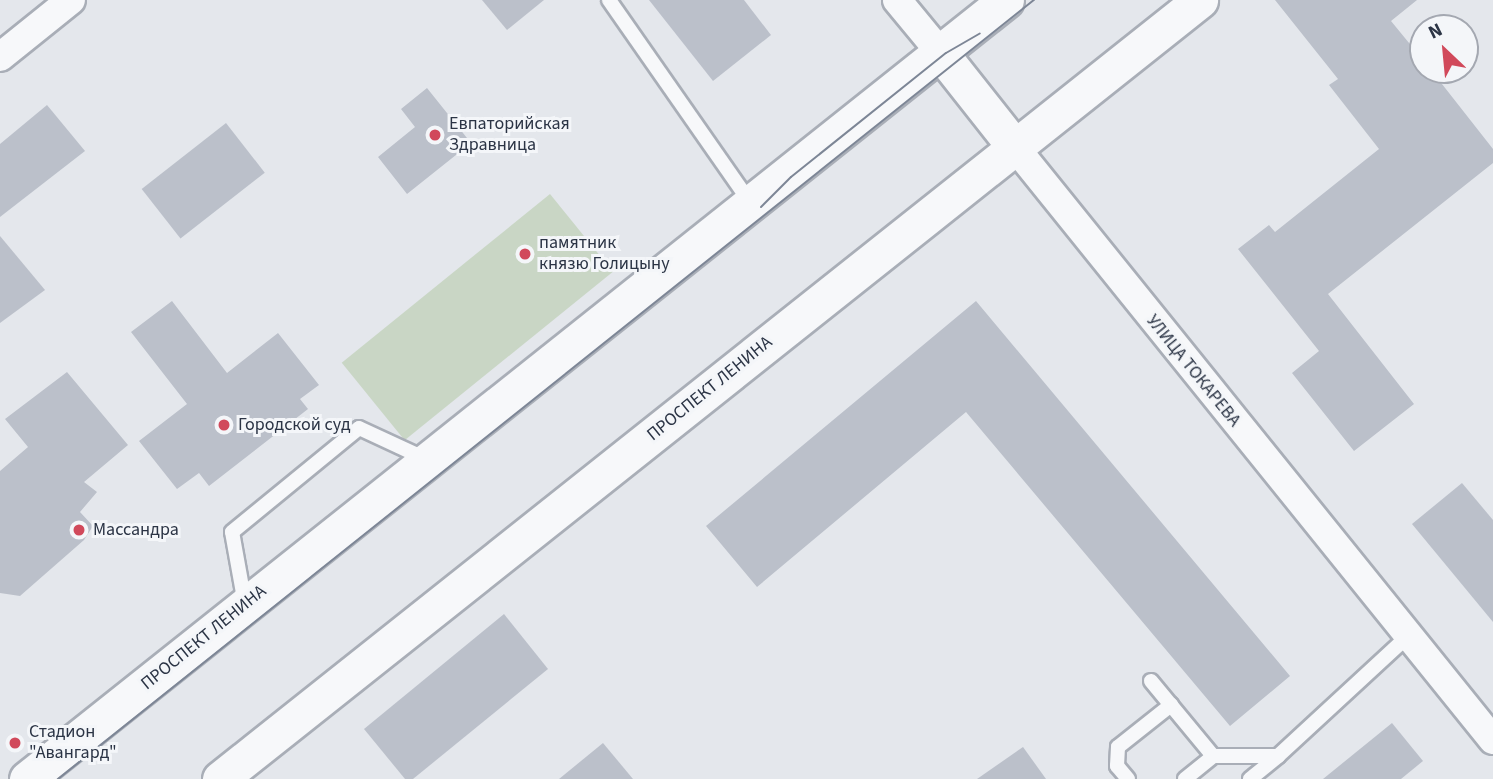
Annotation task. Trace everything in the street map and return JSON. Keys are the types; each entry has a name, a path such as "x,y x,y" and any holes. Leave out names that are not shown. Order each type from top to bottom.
{"street":[{"path":"0,57 71,0"},
{"name":"УЛИЦА ТОКАРЕВА","path":"897,0 1406,638 1493,740"},
{"name":"ПРОСПЕКТ ЛЕНИНА","path":"27,779 1006,0"},
{"name":"ПРОСПЕКТ ЛЕНИНА","path":"220,779 1200,0"}],"lane":[{"path":"609,0 751,204"},
{"path":"245,605 232,532 359,428 427,460"},
{"path":"1250,779 1406,638"},
{"path":"1151,681 1213,756"},
{"path":"1128,779 1116,765 1118,747 1171,705"},
{"path":"1185,779 1213,756 1278,756"}],"green space":[{"path":"550,194 613,272 405,440 342,363"}],"building":[{"path":"482,0 544,0 507,30"},
{"path":"649,0 744,0 771,35 713,81"},
{"path":"1275,0 1417,0 1391,21 1409,43 1409,84 1442,84 1493,149 1493,163 1328,294 1414,404 1354,451 1292,373 1319,351 1238,249 1269,225 1275,232 1379,149 1329,85 1338,79"},
{"name":"Евпаторийская Здравница","path":"427,88 471,143 407,194 378,157 415,127 401,109"},
{"path":"47,105 85,151 0,217 0,144"},
{"path":"226,123 265,173 180,239 142,189"},
{"path":"0,236 45,290 0,323"},
{"name":"Городской суд","path":"172,301 227,373 278,333 319,385 300,399 308,409 209,486 199,473 177,489 139,441 187,404 131,332"},
{"path":"976,301 1290,676 1230,726 966,412 757,587 706,526"},
{"path":"67,372 128,445 84,482 97,492 80,512 93,526 84,540 20,596 0,593 0,471 28,447 5,419"},
{"path":"1462,483 1493,520 1493,622 1412,524"},
{"path":"504,614 548,669 413,779 405,779 364,729"},
{"path":"1392,723 1423,761 1401,779 1323,779"},
{"path":"603,743 633,779 559,779"},
{"path":"1023,747 1046,779 977,779"}],"tram line":[{"path":"58,779 1034,0"},
{"path":"761,207 791,177 946,53 980,33"}],"place":[{"name":"Евпаторийская Здравница","path":"435,135"},
{"name":"памятник князю Голицыну","path":"525,254"},
{"name":"Городской суд","path":"224,425"},
{"name":"Массандра","path":"79,530"},
{"name":"Стадион \"Авангард\"","path":"15,743"}]}
